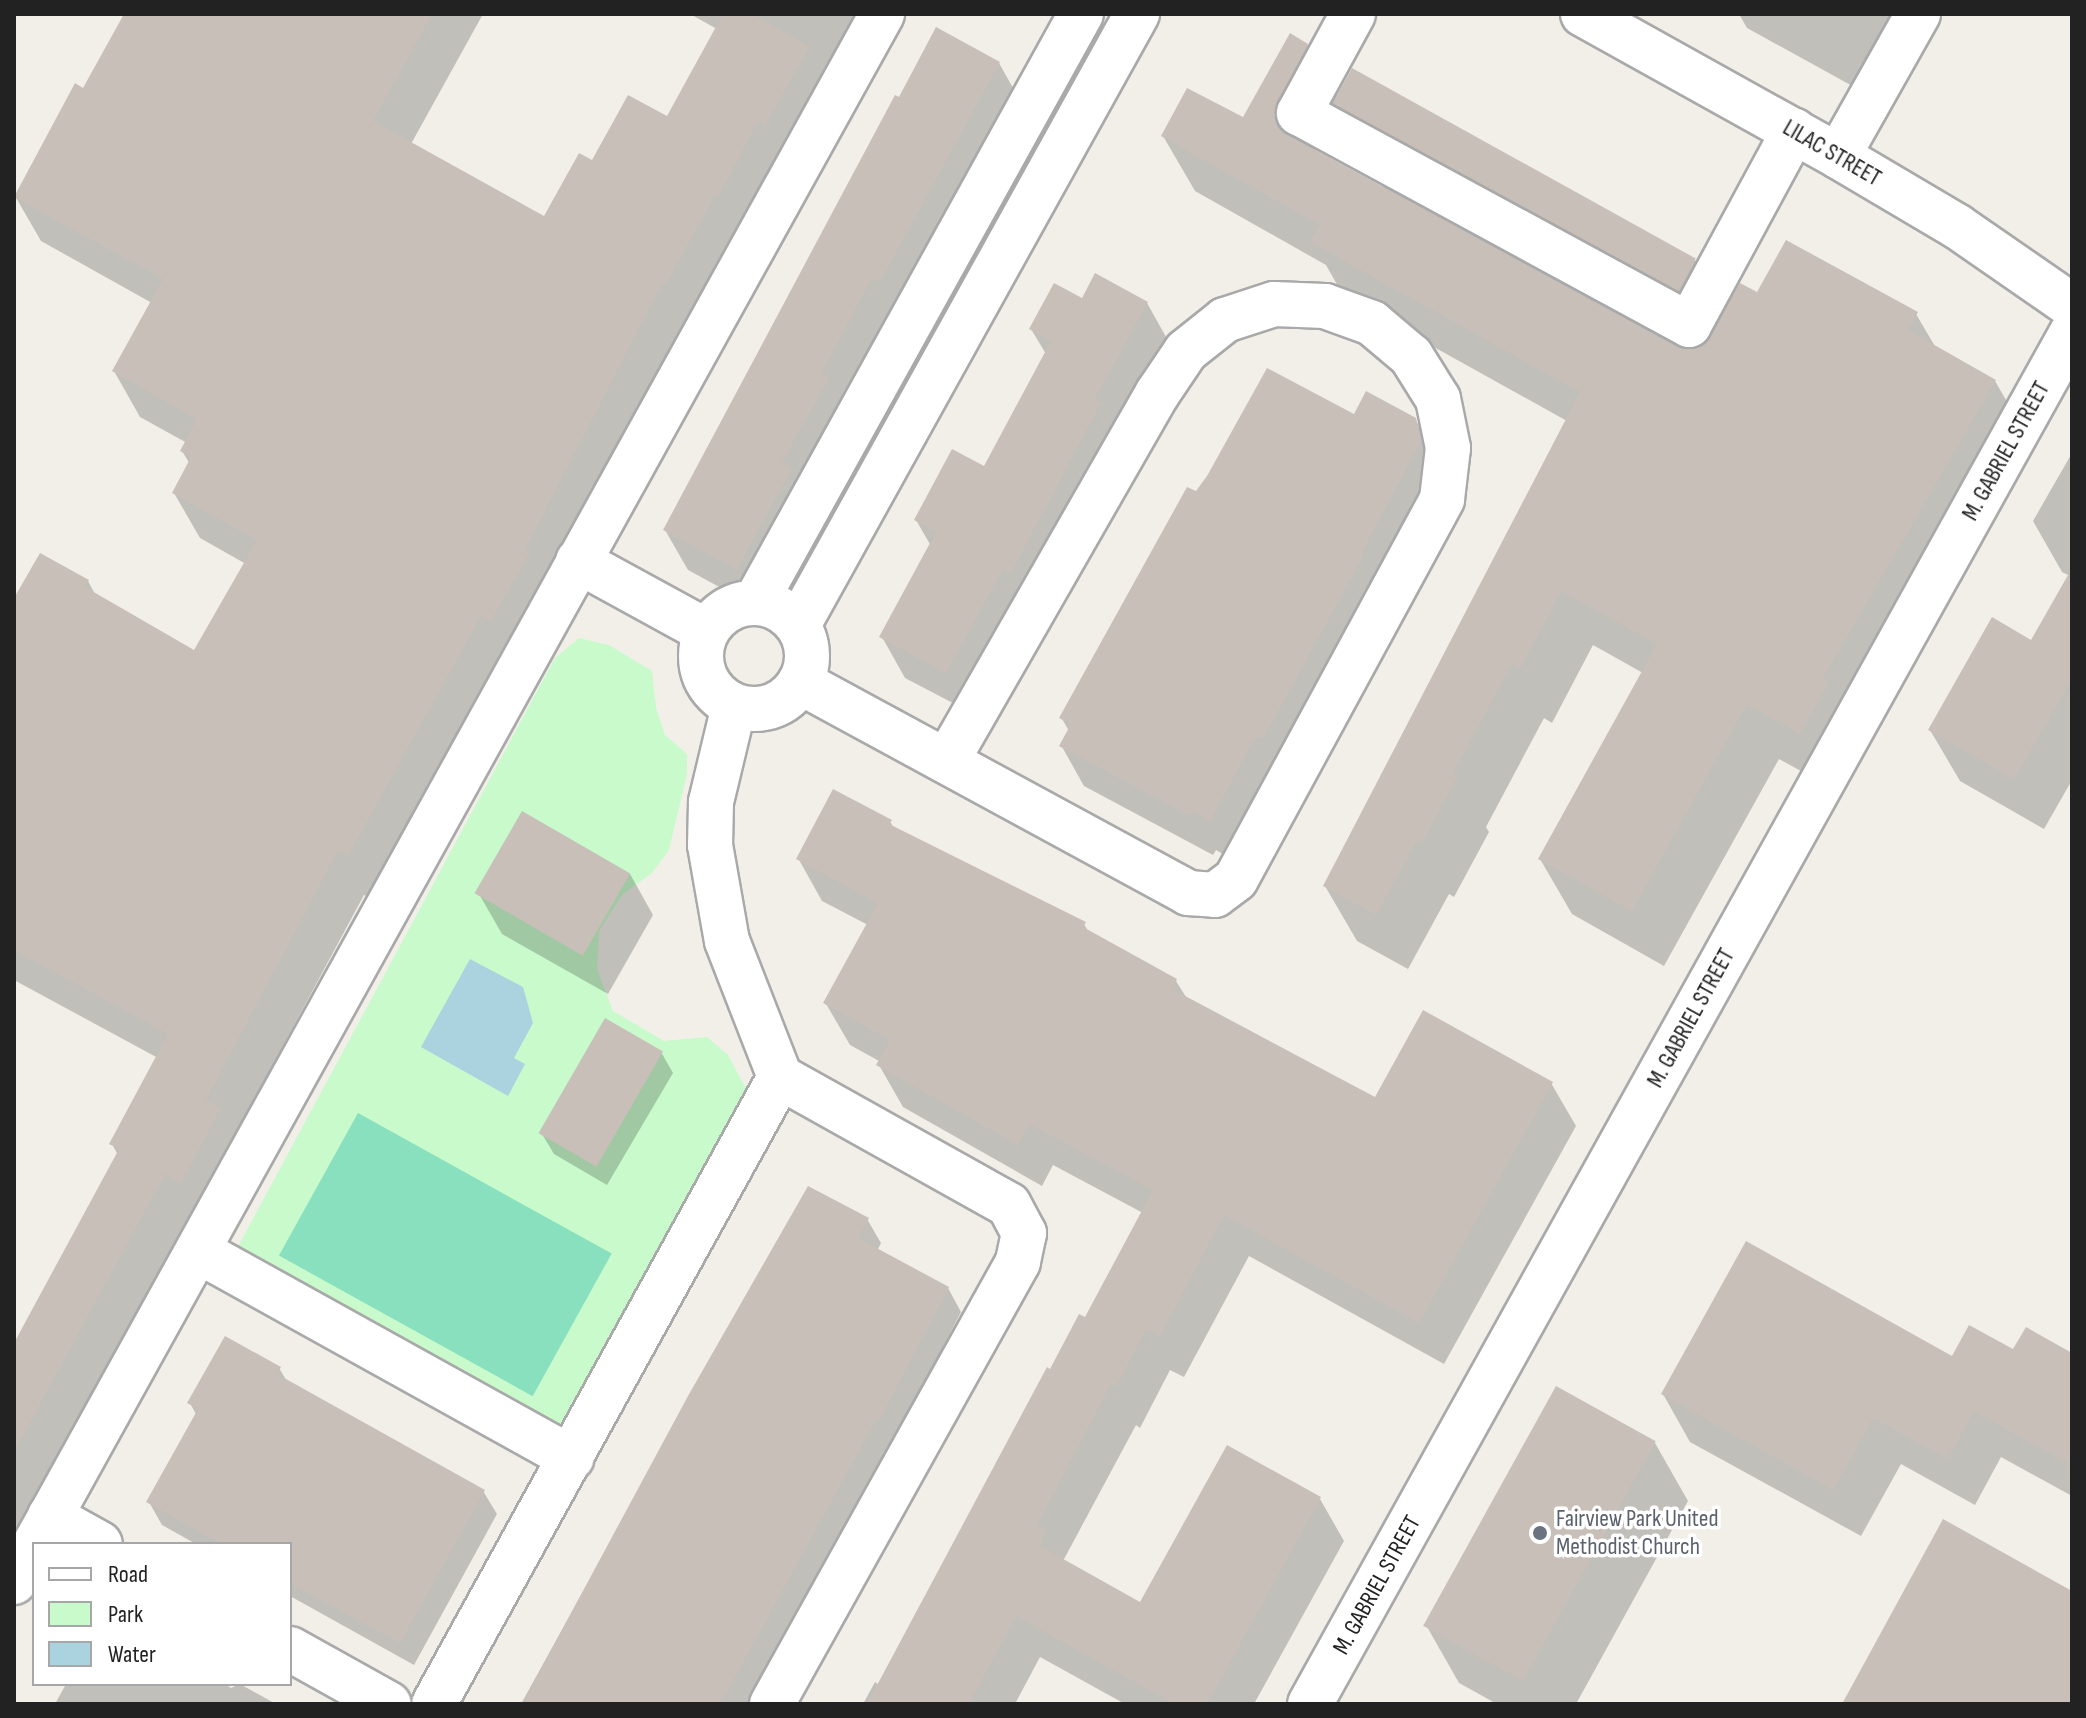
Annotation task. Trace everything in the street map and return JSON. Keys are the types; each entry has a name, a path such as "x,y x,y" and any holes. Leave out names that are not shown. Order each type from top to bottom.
{"street":[{"path":"87,1542 40,1535 882,14"},
{"path":"755,603 1081,14"},
{"path":"798,625 1137,14"},
{"path":"1353,14 1299,113 1689,325 1794,131"},
{"name":"LILAC STREET","path":"1583,14 1794,131 1958,227 2072,306"},
{"path":"1838,156 1918,14"},
{"path":"1025,115 1068,138"},
{"path":"800,682 1188,893 1215,895 1236,879 1442,499 1448,448 1438,399 1411,356 1372,323 1325,306 1274,304 1225,320 1186,351 1157,394 947,761"},
{"name":"M. GABRIEL STREET","path":"1310,1704 2072,332"},
{"path":"578,561 706,631"},
{"path":"755,603 786,613 798,625 807,654 800,682 788,697 772,707 753,710 734,706 711,689 703,675 701,645 706,631 727,610 755,603"},
{"path":"734,706 711,802 710,845 727,941 780,1077 1009,1205 1024,1233 1018,1262 772,1704"},
{"path":"434,1704 780,1077"},
{"path":"198,1251 571,1458"},
{"path":"14,1582 32,1549"},
{"path":"292,1650 389,1704"}],"green space":[{"path":"579,638 609,645 652,671 656,708 665,735 687,754 687,774 669,850 652,873 622,895 599,931 597,969 613,1011 664,1041 707,1037 728,1055 750,1096 557,1433 234,1254 555,658"},
{"path":"358,1113 612,1254 533,1396 279,1256"}],"water":[{"path":"470,959 523,987 533,1023 514,1058 525,1064 508,1096 421,1047"}],"building":[{"path":"124,14 432,14 373,121 544,216 579,153 592,160 628,95 667,116 723,14 752,14 810,47 765,125 758,121 718,197 715,195 666,284 663,282 525,549 530,552 491,621 481,616 348,856 338,850 206,1100 221,1108 181,1183 165,1174 14,1452 14,1343 119,1149 109,1144 168,1034 14,950 14,598 40,553 89,580 85,587 194,650 257,540 172,493 191,457 180,451 197,419 112,371 163,279 14,197 75,83 83,88"},
{"path":"936,27 1000,62 880,282 872,278 821,373 829,378 782,462 792,468 737,569 663,530 895,95 899,97"},
{"path":"1290,33 1308,44 1274,113 1277,125 1286,134 1677,347 1690,350 1703,346 1740,283 1757,292 1786,240 1918,312 1908,330 1996,380 1823,678 1829,682 1800,734 1747,704 1632,911 1538,859 1657,644 1561,591 1520,669 1512,664 1453,773 1458,775 1422,843 1417,840 1376,915 1323,886 1580,392 1310,242 1320,225 1161,136 1187,88 1243,117"},
{"path":"1352,68 1696,259 1676,294 1333,103"},
{"path":"1095,273 1148,302 1094,400 1101,403 1011,573 1003,569 946,673 879,637 936,532 914,520 952,449 984,466 1051,341 1029,329 1054,283 1082,298"},
{"path":"1267,368 1354,414 1366,391 1416,418 1421,441 1361,554 1364,555 1263,739 1256,736 1210,821 1193,811 1190,816 1059,746 1071,724 1059,718 1187,487 1196,491 1207,476"},
{"path":"2072,568 2072,679 2014,779 1928,730 1992,617 2031,640"},
{"path":"833,789 892,820 889,824 1086,922 1083,927 1177,979 1172,989 1375,1097 1423,1010 1553,1082 1419,1323 1224,1215 1160,1336 1146,1329 1116,1387 1111,1384 1037,1525 1048,1531 1040,1546 1140,1602 1227,1445 1321,1497 1207,1704 1174,1704 1016,1616 969,1704 867,1704 1047,1367 1050,1369 1079,1314 1085,1317 1153,1190 1029,1124 1018,1145 876,1065 890,1040 823,1003 878,903 796,859"},
{"path":"522,811 630,874 583,956 474,893"},
{"path":"605,1018 663,1052 597,1167 539,1133"},
{"path":"808,1186 869,1218 858,1238 949,1287 879,1421 876,1420 720,1704 522,1704 688,1396"},
{"path":"1746,1241 1952,1356 1969,1325 2013,1349 2026,1327 2072,1353 2072,1466 1974,1411 1948,1459 1873,1418 1833,1490 1661,1394"},
{"path":"225,1336 281,1367 277,1374 485,1490 400,1643 292,1584 292,1542 218,1542 146,1502 198,1409 187,1403"},
{"name":"Fairview Park United Methodist Church","path":"1556,1386 1656,1441 1523,1681 1423,1626"},
{"path":"1943,1519 2072,1591 2072,1704 1842,1704"}],"place":[{"name":"Fairview Park United Methodist Church","path":"1540,1533"}]}
